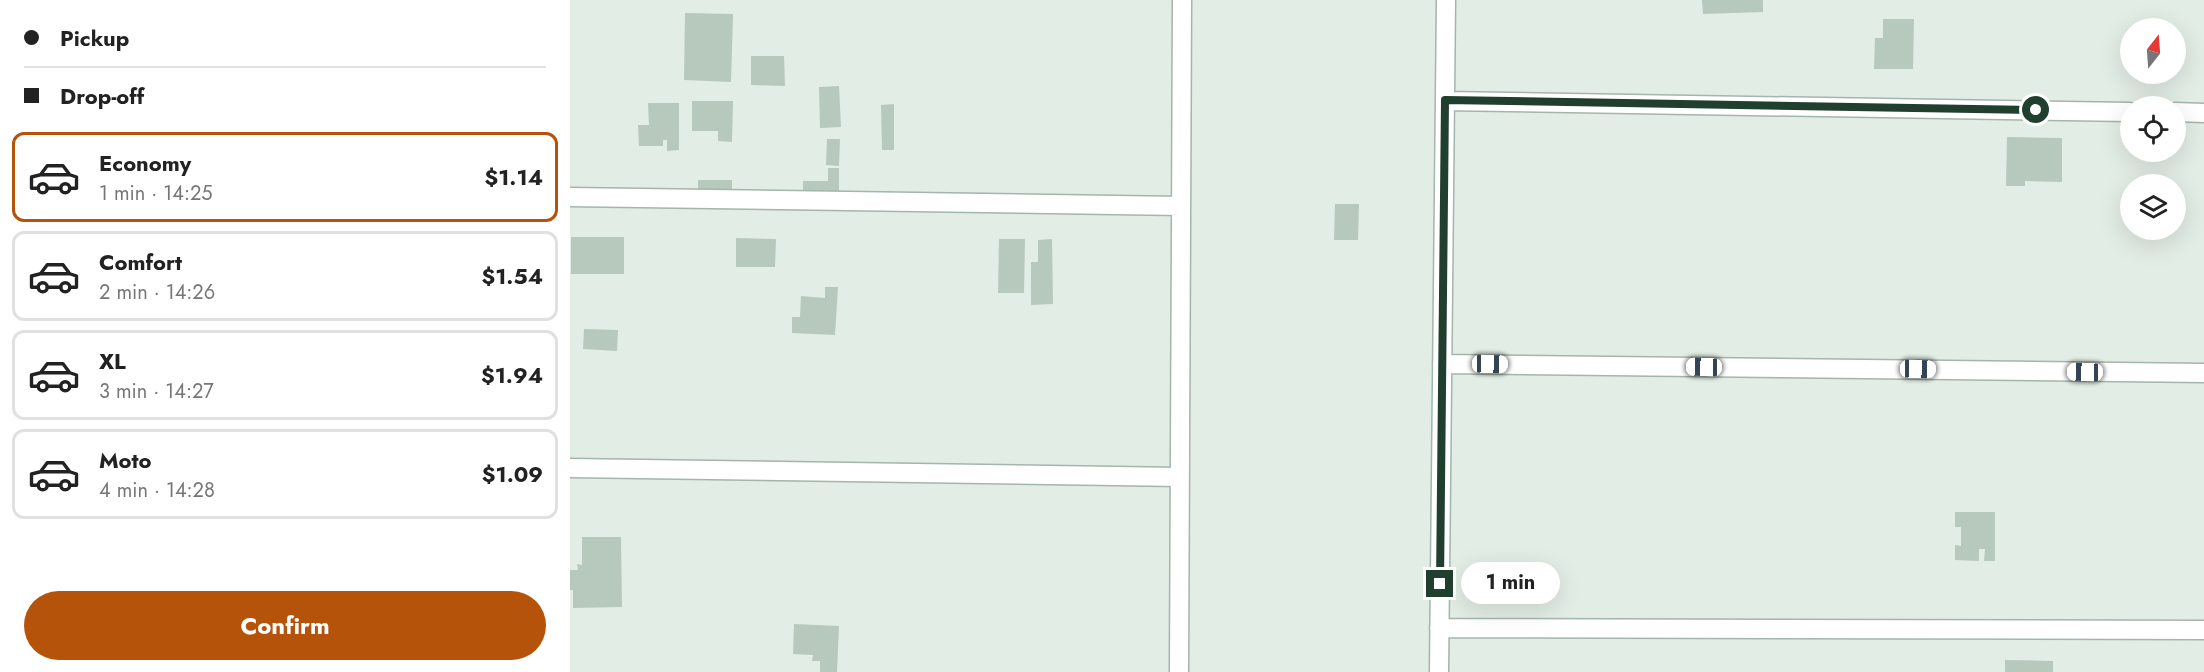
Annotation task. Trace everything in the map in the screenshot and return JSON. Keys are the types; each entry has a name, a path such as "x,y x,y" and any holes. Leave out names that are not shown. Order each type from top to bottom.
{"street":[{"path":"1179,672 1182,0"},
{"path":"1438,672 1446,0"},
{"path":"1445,100 2120,111"},
{"path":"2186,112 2204,113"},
{"path":"570,196 1181,206"},
{"path":"1442,364 2204,373"},
{"path":"570,468 1180,477"},
{"path":"1439,628 2204,630"}],"building":[{"path":"1702,0 1763,0 1763,12 1703,14"},
{"path":"685,13 733,14 731,82 684,80"},
{"path":"1883,19 1914,19 1913,69 1874,69 1875,38 1883,38"},
{"path":"751,56 784,56 785,86 751,85"},
{"path":"839,86 841,127 820,128 819,87"},
{"path":"692,101 733,101 732,142 718,141 718,131 692,131"},
{"path":"648,103 679,103 679,150 667,151 667,140 663,140 663,146 639,146 638,125 649,125"},
{"path":"894,104 894,150 882,150 881,105"},
{"path":"2007,137 2062,138 2062,182 2025,181 2025,186 2006,186"},
{"path":"827,139 840,139 839,166 826,165"},
{"path":"828,168 839,168 839,194 803,194 803,181 828,181"},
{"path":"698,180 732,180 732,194 698,194"},
{"path":"1335,204 1359,204 1358,240 1334,240"},
{"path":"571,237 624,237 624,274 571,274"},
{"path":"736,238 776,239 775,267 736,267"},
{"path":"999,239 1025,239 1024,293 998,293"},
{"path":"1052,239 1053,304 1031,305 1031,262 1038,262 1038,240"},
{"path":"825,287 838,287 835,335 792,333 792,317 800,317 801,296 825,298"},
{"path":"584,329 618,330 617,351 583,349"},
{"path":"1955,512 1995,512 1995,561 1984,561 1985,549 1979,549 1979,561 1955,560 1955,545 1961,546 1961,527 1955,527"},
{"path":"582,537 621,537 622,607 573,608 570,570 578,570 577,564 582,565"},
{"path":"794,624 839,626 837,672 820,672 820,661 812,661 813,655 793,654"},
{"path":"2005,660 2053,661 2053,672 2005,672"}],"route":[{"path":"1440,584 1445,100 2036,110"}]}
